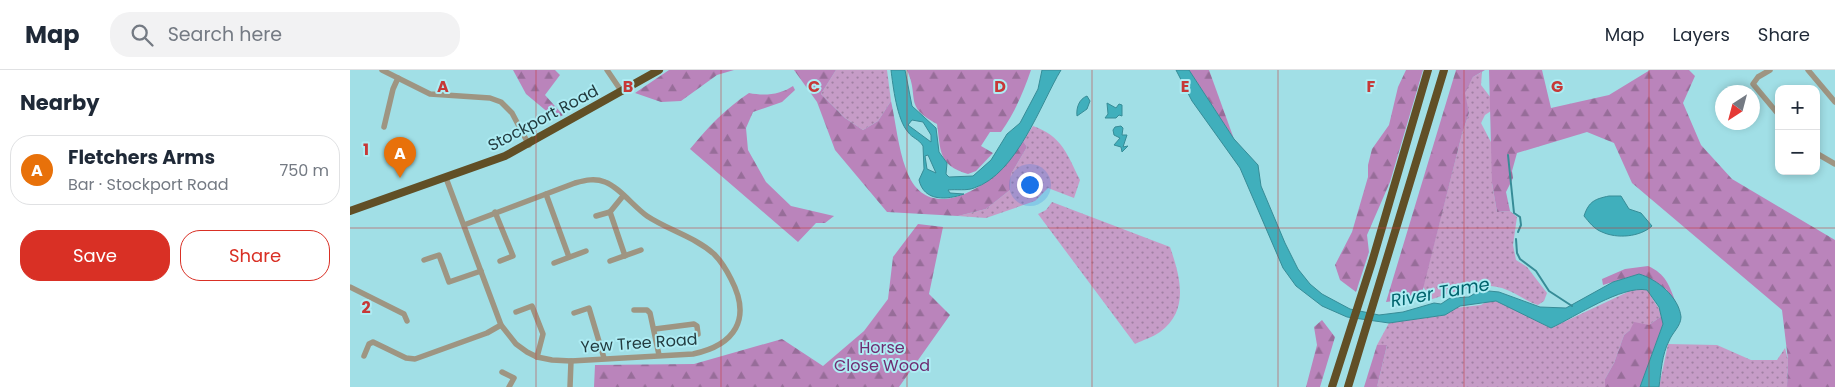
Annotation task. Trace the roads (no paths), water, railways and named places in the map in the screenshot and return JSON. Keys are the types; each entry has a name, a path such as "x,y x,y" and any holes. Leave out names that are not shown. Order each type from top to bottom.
{"highway":[{"name":"Stockport Road","path":"350,211 505,156 659,70"},
{"path":"1332,387 1372,262 1428,70"},
{"path":"1348,387 1444,70"}],"street":[{"path":"382,70 430,94 490,98 501,102 512,113 529,144"},
{"path":"606,70 622,92"},
{"path":"1770,70 1758,77 1753,84 1775,110"},
{"path":"1808,70 1834,99"},
{"path":"384,127 393,89 398,78"},
{"path":"1820,155 1835,164"},
{"name":"Yew Tree Road","path":"446,178 501,326 516,344 537,357 571,361 693,354 711,350 729,338 741,316 739,294 726,270 714,254 647,216 606,182 591,179 464,225"},
{"path":"546,194 569,257"},
{"path":"596,216 610,212 623,196"},
{"path":"496,212 512,256 500,261"},
{"path":"610,212 625,256"},
{"path":"610,262 641,250"},
{"path":"554,263 586,251"},
{"path":"424,260 439,255 449,282 481,272"},
{"path":"350,287 404,314 407,321"},
{"path":"516,312 532,306 543,334 537,357"},
{"path":"574,313 589,308 604,358"},
{"path":"634,310 647,310 650,313 655,329 659,355"},
{"path":"655,329 694,324 697,326 698,334"},
{"path":"364,356 369,344 373,342 406,358 416,359 501,326"},
{"path":"570,387 571,361"},
{"path":"502,372 514,378 509,387"}],"water":[{"path":"891,70 905,70 912,106 936,128 939,152 947,163 946,174 949,177 973,176 991,160 1007,134 1020,123 1038,89 1042,70 1061,70 1026,136 1003,168 989,180 974,188 948,190 950,193 964,194 937,198 926,192 919,180 924,169 923,146 904,127 896,102","holes":["912,120 923,122 931,135 931,142 908,125","928,155 936,173 927,169 925,156"]},
{"path":"1176,70 1189,70 1234,139 1258,165 1261,186 1285,243 1298,269 1310,284 1322,294 1350,309 1379,315 1403,312 1434,303 1441,304 1450,298 1469,297 1477,292 1489,291 1499,292 1540,307 1566,308 1613,282 1639,274 1653,280 1672,296 1681,317 1680,323 1670,338 1665,352 1659,387 1640,387 1663,324 1659,307 1647,290 1625,292 1612,297 1551,328 1496,301 1460,306 1445,315 1389,323 1347,317 1322,306 1296,286 1283,268 1240,168 1192,101"},
{"path":"1087,96 1090,101 1087,109 1077,116 1079,104"},
{"path":"1107,103 1116,108 1119,104 1122,105 1122,116 1105,118 1108,114"},
{"path":"1121,126 1123,128 1122,135 1127,135 1123,147 1128,146 1122,152 1121,147 1114,145 1120,138 1114,135 1113,130 1115,127"},
{"path":"1609,196 1621,196 1629,209 1641,213 1652,226 1641,233 1628,236 1614,236 1597,229 1584,216 1588,207 1593,202"}],"waterway":[{"path":"1508,155 1514,213 1520,217 1521,225 1518,232"},
{"path":"1516,239 1517,253 1520,259 1536,271 1549,291 1572,306"}],"place":[{"name":"Fletchers Arms","path":"400,178"}],"water label":[{"name":"River Tame","path":"1440,292"}],"park label":[{"name":"Horse Close Wood","path":"882,356"}]}
